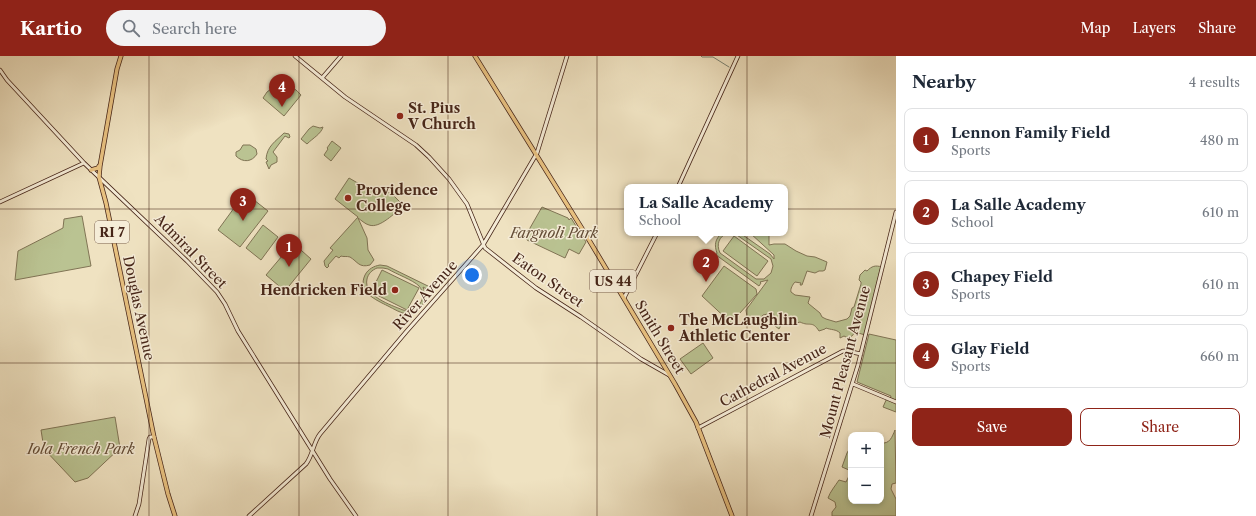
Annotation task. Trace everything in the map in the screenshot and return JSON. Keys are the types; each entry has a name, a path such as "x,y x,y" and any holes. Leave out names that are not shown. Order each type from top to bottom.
{"main road":[{"name":"Douglas Avenue","path":"121,56 117,69 99,177 106,203 154,437 175,516"},
{"name":"Smith Street","path":"475,56 670,375 698,428 732,516"},
{"path":"91,170 100,166"}],"street":[{"path":"295,56 348,99 416,145 431,158 449,178 468,205 483,246"},
{"path":"322,78 341,56"},
{"name":"River Avenue","path":"249,516 306,464 312,454 315,440 406,332 483,246 536,155 567,56"},
{"path":"679,184 738,56"},
{"name":"Admiral Street","path":"0,70 7,80 84,163 207,280 217,292 224,302 238,331 330,479 356,516"},
{"path":"0,202 84,163"},
{"name":"Mount Pleasant Avenue","path":"811,516 853,384 896,212"},
{"path":"624,298 655,236"},
{"name":"Eaton Street","path":"483,246 536,288 594,325 641,359 670,375"},
{"name":"Cathedral Avenue","path":"698,428 843,351 861,354"},
{"path":"853,384 896,402"},
{"path":"136,516 141,497 149,439 150,437 154,437"}],"green space":[{"path":"275,86 290,86 301,95 284,116 263,98 267,92"},
{"path":"313,126 320,128 323,127 319,134 307,144 301,139"},
{"path":"284,133 289,134 290,137 285,136 273,152 277,157 277,162 271,165 269,169 266,162 268,161 266,159 268,151 272,144"},
{"path":"332,141 341,148 331,161 324,155"},
{"path":"243,145 250,145 256,149 257,154 253,159 244,161 236,156 236,152 240,150"},
{"path":"349,178 375,193 380,188 393,195 404,206 378,225 369,225 358,218 367,238 368,250 374,260 370,265 363,266 350,257 341,256 339,258 336,256 327,268 324,261 333,250 330,248 358,217 335,199"},
{"path":"245,193 268,211 240,247 218,230"},
{"name":"Fargnoli Park","path":"542,207 568,218 569,220 571,218 586,242 579,254 569,249 565,258 527,240 526,235"},
{"path":"82,216 91,266 15,280 18,251 63,228 64,219"},
{"path":"263,225 278,237 261,260 246,248"},
{"path":"720,236 723,236 718,244 720,253 756,279 764,279 771,273 773,266 771,259 738,236 744,236 770,254 774,259 774,255 753,236 769,236 769,245 785,244 807,256 815,257 827,262 825,270 823,271 815,273 807,271 802,285 800,285 801,283 795,282 791,292 795,295 810,297 808,303 820,313 822,317 836,322 847,319 850,316 861,284 859,280 860,275 865,270 867,271 874,266 882,267 865,335 855,332 848,338 844,336 840,338 840,333 835,330 826,328 819,331 813,325 800,322 797,323 788,319 784,321 779,329 775,326 775,318 773,313 763,315 760,318 758,317 751,319 747,317 746,310 768,280 760,282 761,283 759,286 716,255 716,242"},
{"path":"734,236 768,261 757,276 723,251"},
{"path":"293,243 311,259 285,291 266,275"},
{"path":"380,265 387,266 434,289 432,292 423,287 425,296 420,309 407,314 399,312 369,295 363,281 365,275 369,269","holes":["377,268 383,268 409,279 419,286 423,295 422,300 417,307 403,310 373,295 367,285 368,275"]},
{"path":"724,266 756,289 757,294 731,323 702,296"},
{"name":"Hendricken Field","path":"382,270 419,288 407,310 371,292"},
{"path":"869,334 896,340 896,412 883,407 887,398 890,399 891,396 857,382"},
{"path":"703,343 713,358 691,374 680,359"},
{"name":"Iola French Park","path":"115,417 120,448 88,478 75,482 44,449 41,430"},
{"path":"895,430 896,483 892,484 891,489 896,499 896,516 832,516 832,512 836,507 835,502 828,498 839,480 846,482 848,478 848,504 884,504 884,443 889,441"},
{"path":"848,451 848,470 842,467"}],"waterway":[{"path":"701,56 713,57 729,67"}],"place":[{"name":"Glay Field","path":"282,107"},
{"name":"St. Pius V Church","path":"400,116"},
{"name":"Providence College","path":"348,198"},
{"name":"Chapey Field","path":"243,221"},
{"name":"Lennon Family Field","path":"289,267"},
{"name":"La Salle Academy","path":"706,282"},
{"name":"Hendricken Field","path":"395,290"},
{"name":"The McLaughlin Athletic Center","path":"671,328"}]}
